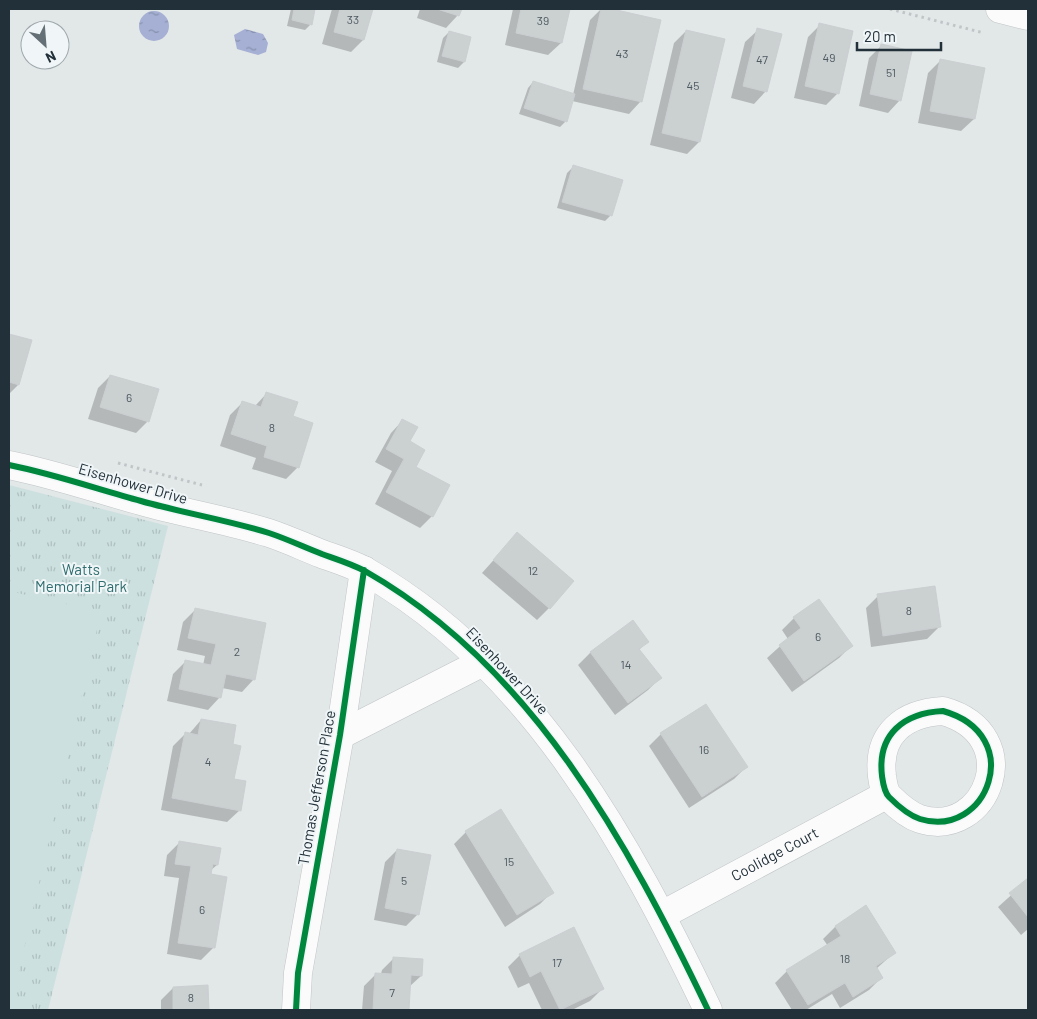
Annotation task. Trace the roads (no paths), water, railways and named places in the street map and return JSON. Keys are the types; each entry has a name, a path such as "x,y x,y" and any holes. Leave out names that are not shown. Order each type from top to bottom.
{"street":[{"path":"1000,9 1028,16"},
{"name":"Eisenhower Drive","path":"9,465 43,472 141,501 269,533 364,570 417,605 453,632 512,691 538,722 577,776 662,915 708,1010"},
{"name":"Thomas Jefferson Place","path":"296,1010 298,972 340,734 364,570"},
{"name":"Thomas Jefferson Place","path":"340,734 483,662"},
{"path":"943,711 960,716 975,726 986,741 991,758 991,777 984,794 972,808 956,817 938,821 920,819 904,811 886,795 881,764 885,746 894,730 908,719 925,712 943,711"},
{"name":"Coolidge Court","path":"662,915 886,795"}],"water":[{"path":"154,11 165,15 169,26 165,37 154,41 143,37 139,26 143,15"},
{"path":"245,29 263,34 268,43 266,52 258,55 237,49 234,35"}],"park label":[{"name":"Watts Memorial Park","path":"81,578"}]}
